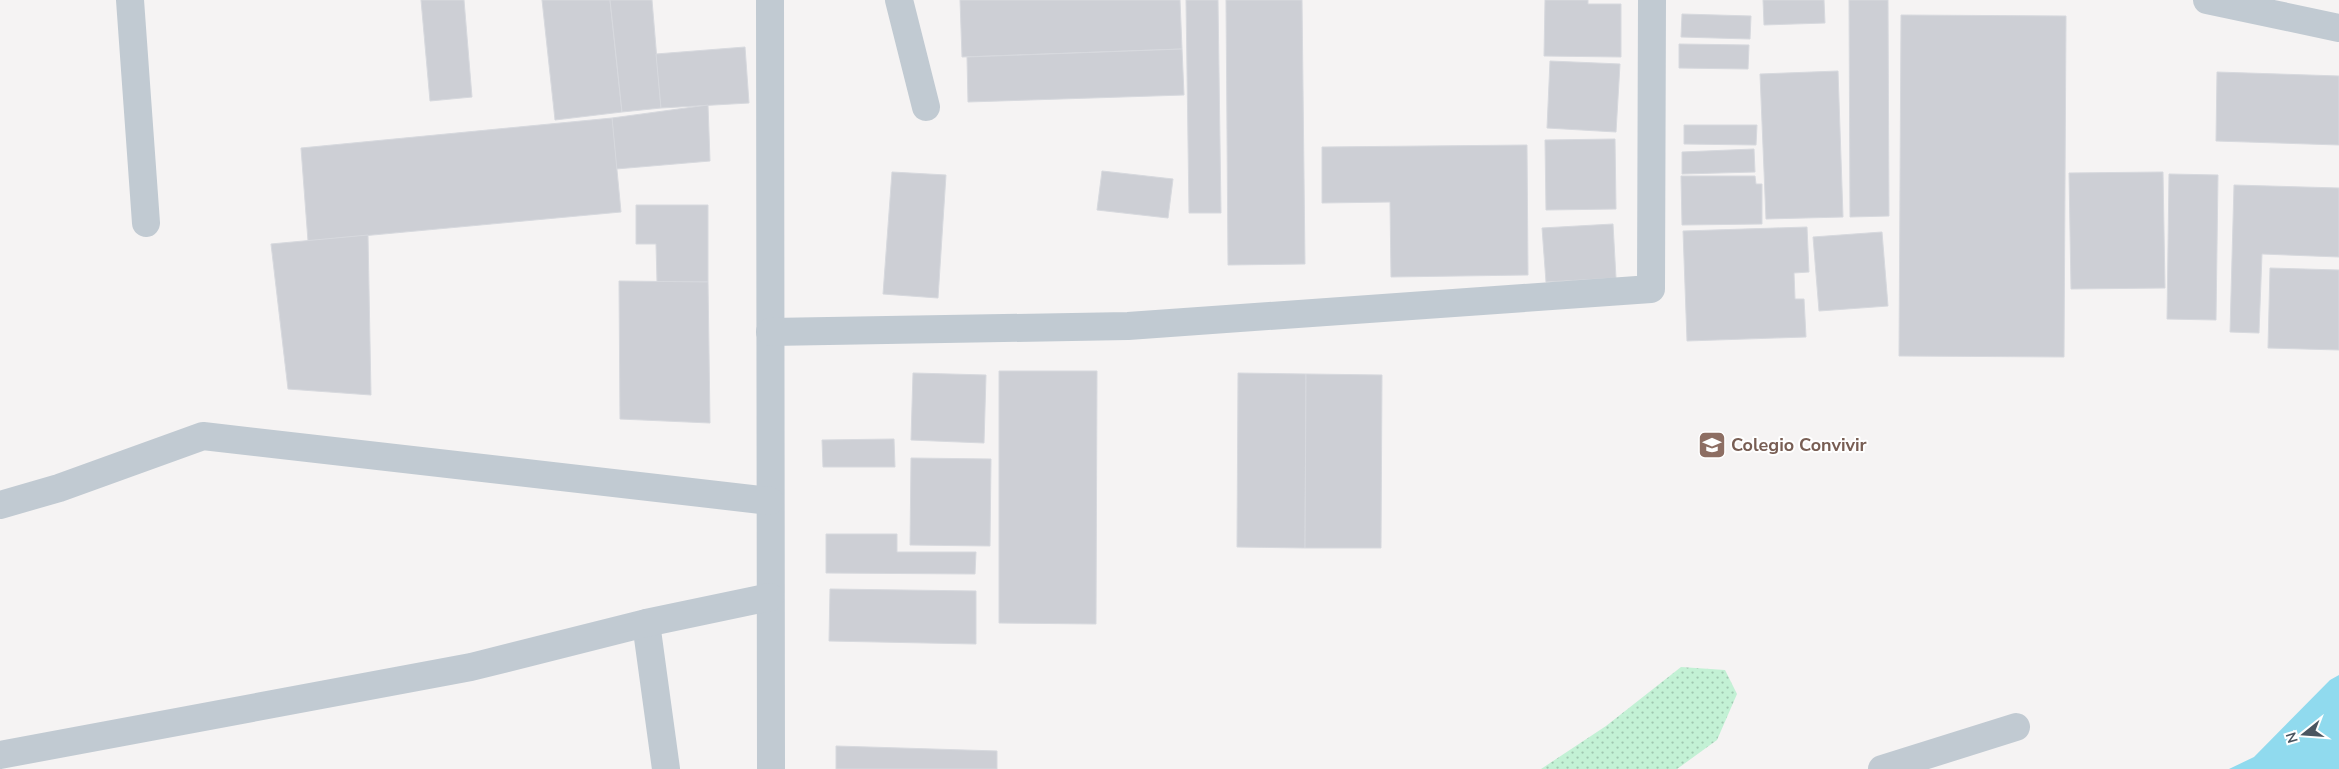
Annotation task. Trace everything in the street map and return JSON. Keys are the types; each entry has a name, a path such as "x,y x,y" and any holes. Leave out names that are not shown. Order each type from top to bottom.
{"street":[{"path":"130,0 146,223"},
{"path":"770,0 771,769"},
{"path":"899,0 926,107"},
{"path":"770,332 1128,326 1651,289 1652,0"},
{"path":"2207,0 2339,28"},
{"path":"0,505 59,488 203,436 770,501"},
{"path":"0,754 471,667 646,624 770,597"},
{"path":"646,624 666,769"},
{"path":"1882,769 2016,727"}],"green space":[{"path":"1681,667 1725,670 1737,694 1717,740 1677,769 1541,769 1606,726"}],"water":[{"path":"2339,675 2339,769 2229,769 2254,757 2330,680"}],"building":[{"path":"421,0 464,0 472,97 430,101"},
{"path":"542,0 610,0 622,112 555,120"},
{"path":"610,0 652,0 661,108 622,112"},
{"path":"960,0 1180,0 1182,49 962,57"},
{"path":"1186,0 1218,0 1221,213 1189,213"},
{"path":"1226,0 1302,0 1305,264 1228,265"},
{"path":"1545,0 1588,0 1588,4 1621,4 1621,57 1544,56"},
{"path":"1763,0 1824,0 1825,23 1764,25"},
{"path":"1849,0 1888,0 1889,216 1850,217"},
{"path":"1682,14 1751,16 1750,39 1681,37"},
{"path":"1901,15 2066,16 2064,357 1899,356"},
{"path":"1679,44 1749,45 1748,69 1679,68"},
{"path":"745,47 749,103 661,108 656,54"},
{"path":"1182,49 1184,95 968,102 967,57"},
{"path":"1550,61 1620,64 1616,132 1547,128"},
{"path":"1838,71 1843,217 1766,219 1760,74"},
{"path":"2217,72 2339,76 2339,145 2216,141"},
{"path":"708,105 710,161 616,169 612,118"},
{"path":"612,118 621,212 308,241 301,148"},
{"path":"1684,125 1757,125 1756,145 1684,144"},
{"path":"1615,139 1616,209 1546,210 1545,140"},
{"path":"1527,145 1528,275 1391,277 1390,202 1322,203 1322,147"},
{"path":"1754,149 1755,172 1682,174 1682,152"},
{"path":"1102,171 1173,179 1168,218 1097,210"},
{"path":"892,172 946,175 938,298 883,294"},
{"path":"2163,172 2165,288 2071,289 2069,173"},
{"path":"2169,174 2218,175 2216,320 2167,319"},
{"path":"1681,176 1755,176 1756,184 1762,184 1762,224 1682,225"},
{"path":"2234,185 2339,188 2339,257 2262,254 2259,333 2230,332"},
{"path":"636,205 708,205 708,282 657,282 656,244 636,244"},
{"path":"1613,224 1616,278 1546,282 1542,228"},
{"path":"1807,227 1809,272 1794,273 1795,299 1804,299 1806,337 1687,341 1683,231"},
{"path":"1882,232 1888,306 1819,311 1813,237"},
{"path":"368,235 371,395 288,389 271,244"},
{"path":"2270,268 2339,270 2339,350 2268,348"},
{"path":"619,281 708,282 710,423 620,419"},
{"path":"999,371 1097,371 1096,624 999,623"},
{"path":"913,373 986,375 984,443 911,440"},
{"path":"1238,373 1306,374 1305,548 1237,547"},
{"path":"1306,374 1382,375 1381,548 1305,548"},
{"path":"894,439 895,467 823,467 822,440"},
{"path":"911,458 991,459 990,546 910,545"},
{"path":"826,534 897,534 897,552 976,552 975,574 826,573"},
{"path":"830,589 976,591 976,644 829,641"},
{"path":"836,746 997,751 997,769 836,769"}],"place":[{"name":"Colegio Convivir","path":"1712,445"}]}
